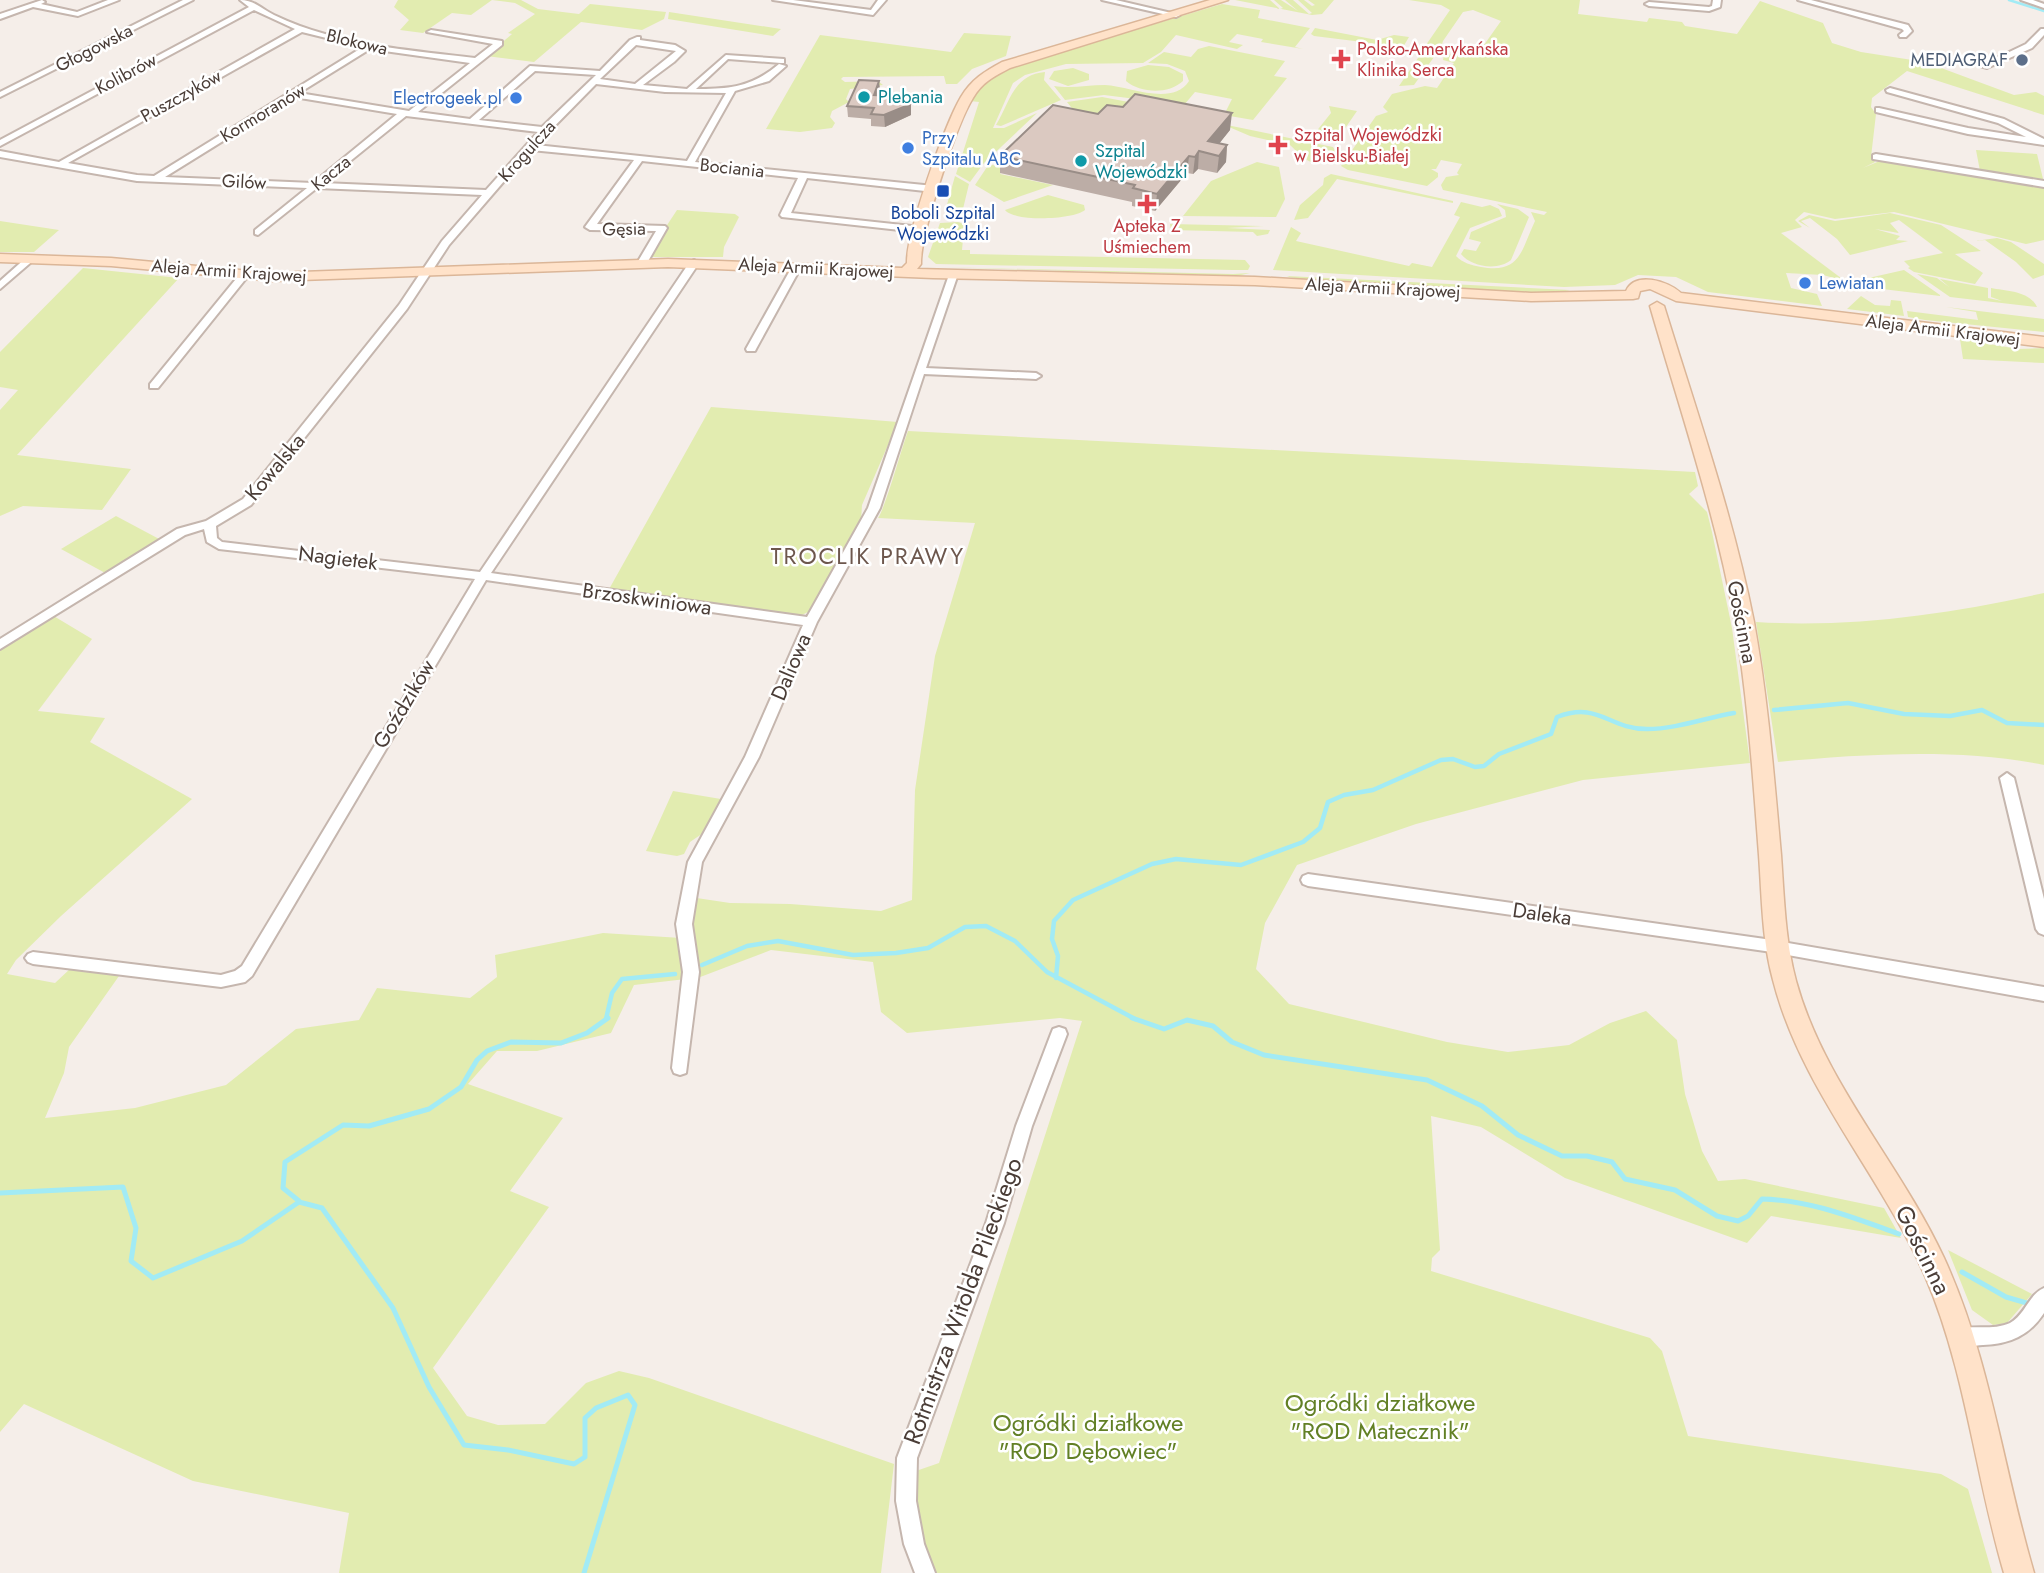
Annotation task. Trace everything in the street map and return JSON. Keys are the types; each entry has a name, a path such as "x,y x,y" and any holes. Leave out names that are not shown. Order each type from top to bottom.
{"street":[{"path":"0,17 46,0"},
{"path":"33,5 78,14 115,0"},
{"name":"Głogowska","path":"0,95 189,0"},
{"name":"Blokowa","path":"244,0 303,28 367,48 476,61"},
{"path":"777,0 873,13 882,0"},
{"path":"1106,0 1176,15"},
{"path":"909,265 918,229 968,93 987,74 1006,65 1222,0"},
{"path":"1649,4 1709,9 1716,7 1717,0"},
{"path":"1802,0 1905,27 1908,31 1903,35"},
{"path":"2025,0 2044,6"},
{"name":"Kolibrów","path":"0,143 254,7"},
{"name":"Puszczyków","path":"59,165 303,28"},
{"path":"1984,66 2029,46 2044,31"},
{"name":"Kacza","path":"258,232 499,42 431,32"},
{"name":"Krogulcza","path":"426,272 445,243 544,130 635,41 676,47 681,51 672,62 648,73 638,85"},
{"name":"Kormoranów","path":"158,177 367,48"},
{"path":"593,81 690,90 731,91 761,83 782,64 726,57 690,90"},
{"path":"471,122 533,68 601,73"},
{"path":"1890,90 2001,121 2041,142"},
{"path":"690,163 731,91"},
{"path":"294,95 408,114 544,130"},
{"path":"1879,110 1968,131 2041,142"},
{"name":"Bociania","path":"530,147 934,189"},
{"name":"Gilów","path":"0,154 128,177 489,193"},
{"name":"Gęsia","path":"640,158 590,227 662,228 642,263"},
{"path":"1876,158 2044,184"},
{"path":"804,175 785,215 918,229"},
{"name":"Aleja Armii Krajowej","path":"0,258 111,262 243,276 642,263 876,271 909,265 953,274 1284,282 1531,297 1633,295 1639,301 2044,342"},
{"path":"0,286 32,258"},
{"name":"Goździków","path":"33,958 221,981 239,977 247,971 483,576 694,263"},
{"path":"751,349 796,267"},
{"name":"Kowalska","path":"0,645 181,532 210,524 247,502 380,337 426,272"},
{"name":"Daliowa","path":"680,1068 691,972 684,923 695,862 752,757 811,622 874,508 953,274"},
{"path":"155,386 243,276"},
{"name":"Gościnna","path":"1666,302 1744,621 1761,746 1777,948 1786,989 1804,1041 1927,1248 1962,1337 1996,1491 2020,1573"},
{"path":"922,371 1036,376"},
{"name":"Nagietek","path":"210,524 211,538 219,545 483,576"},
{"name":"Brzoskwiniowa","path":"483,576 811,622"},
{"path":"2007,778 2044,929"},
{"name":"Daleka","path":"1308,880 1777,948"},
{"path":"1777,948 2044,994"},
{"name":"Rotmistrza Witolda Pileckiego","path":"925,1573 914,1544 906,1501 907,1458 995,1223 1024,1126 1059,1034"},
{"path":"1962,1337 2005,1335 2019,1329 2029,1320 2044,1297"}],"green space":[{"path":"398,0 492,0 471,15 452,13 423,33 400,30 409,20 394,7"},
{"path":"492,0 521,0 538,9 579,14 590,4 666,12 664,19 642,30 581,22 534,62 486,56 512,34 508,33 535,14 515,3"},
{"path":"1235,0 1270,0 1280,9"},
{"path":"1274,0 1281,0 1298,11 1285,0 1293,0 1309,14 1312,13 1298,0 1304,0 1312,6 1315,5 1308,0 1334,0 1322,14 1312,15 1280,9 1283,8"},
{"path":"1409,0 1580,0 1578,14 1647,22 1649,18 1682,22 1685,26 1737,34 1760,1 1823,23 1832,43 1861,52 1925,62 2014,95 2036,92 2044,96 2044,115 1907,71 1872,98 1871,107 1876,114 1871,157 1875,162 1863,168 1882,160 2044,186 2044,240 2026,244 1894,212 1835,219 1804,212 1795,220 1802,227 1781,233 1845,281 1823,275 1786,273 1791,288 1817,294 1822,306 1708,292 1676,277 1638,275 1615,285 1564,287 1273,270 1291,227 1301,233 1296,241 1409,266 1412,263 1432,267 1460,217 1454,215 1461,202 1482,207 1490,205 1499,209 1502,216 1470,228 1456,256 1477,266 1504,267 1512,263 1522,251 1535,221 1531,212 1544,215 1547,212 1443,190 1441,185 1446,177 1459,175 1457,173 1462,164 1441,160 1436,169 1431,169 1438,173 1438,177 1427,186 1348,170 1341,166 1376,116 1388,112 1383,107 1392,94 1425,86 1437,88 1454,63 1443,60 1444,55 1479,52 1501,21 1473,10 1463,12 1440,50 1435,51 1426,45 1450,10 1441,5"},
{"path":"1222,4 1260,10 1258,18 1310,28 1295,47 1303,49 1261,42 1263,39 1237,34 1229,42 1243,45 1237,49 1176,35 1161,52 1143,63 1066,64 1025,75 1013,83 993,128 1004,128 1037,113 984,163 970,182 956,174 979,102 970,101 976,88 1003,69"},
{"path":"669,12 781,29 773,36 668,19"},
{"path":"1315,28 1377,40 1394,35 1409,37 1403,47 1314,36 1311,34"},
{"path":"964,33 1011,36 1006,56 972,69 957,84 946,84 944,76 843,77 841,79 845,82 878,81 883,85 850,89 846,99 849,102 832,111 830,117 835,123 832,128 800,132 766,129 820,35 951,52"},
{"path":"1209,46 1285,61 1274,76 1287,78 1253,120 1224,115 1232,99 1195,92 1184,105 1104,95 1065,100 1054,86 1105,85 1150,93 1172,93 1189,81 1185,71 1167,64 1148,63 1164,52 1191,57 1198,49"},
{"path":"1420,55 1434,57 1414,85 1399,86"},
{"path":"1148,65 1169,67 1183,74 1183,81 1170,89 1154,91 1139,88 1126,81 1127,71"},
{"path":"1073,68 1089,74 1089,80 1068,86 1049,79 1054,71"},
{"path":"1045,72 1044,80 1061,100 1001,126 996,125 1019,84 1034,74"},
{"path":"1102,97 1134,103 1083,122 1067,102"},
{"path":"1329,106 1357,111 1335,143 1317,139 1320,134 1315,133 1331,113"},
{"path":"1222,124 1333,147 1336,152 1323,149 1322,152 1333,155 1314,163 1290,145 1250,136"},
{"path":"1018,139 1010,163 1000,174 1053,185 1004,202 975,185 989,164 1001,167 1004,163 994,159"},
{"path":"1976,150 2037,154 2044,183 1980,171"},
{"path":"1257,162 1279,167 1285,199 1276,217 1183,216 1211,181"},
{"path":"1331,174 1453,203 1337,179 1308,218 1294,220 1300,205 1323,185 1324,178"},
{"path":"955,176 969,184 962,213 945,212"},
{"path":"1048,195 1084,205 1085,210 1057,218 1031,218 1005,210"},
{"path":"1497,204 1518,209 1529,217 1511,260 1499,266 1478,265 1461,254 1464,249 1476,251 1481,242 1469,239 1471,232 1506,217 1505,210"},
{"path":"677,210 735,214 739,217 724,247 723,257 646,257"},
{"path":"1890,213 1941,225 1981,251 1955,254 1983,273 1975,284 1914,272 1908,268 1910,267 1904,261 1943,253 1899,220 1890,223 1899,233 1875,229 1900,236 1896,240 1908,241 1850,255 1837,239 1810,218 1801,221 1810,228 1798,221 1809,215 1835,221"},
{"path":"0,221 59,230 34,252 0,252"},
{"path":"958,222 970,226 964,228 962,250 970,250 970,254 1245,260 1250,266 1248,270 1233,270 936,264 928,257 940,223"},
{"path":"1170,224 1264,226 1227,228 1270,230 1268,234 1257,236 1253,232 1171,230"},
{"path":"1997,238 2011,242 2044,264 2044,275 2033,279 2016,262 1985,240 1975,241"},
{"path":"937,267 1233,274 1250,273 1237,276"},
{"path":"83,268 179,278 17,455 131,469 102,510 23,506 0,516 0,410 18,390 0,387 0,352"},
{"path":"1904,270 1940,296 1874,288 1864,279"},
{"path":"1917,274 1937,278 1949,287 1940,279 1988,288 1988,298 2002,301 1991,297 1991,288 2017,293 2029,298 2037,307 1950,297"},
{"path":"1287,276 1570,290 1520,292 1426,289 1334,283"},
{"path":"1861,296 1875,305 1890,306 1891,300 1901,301 1904,316 1847,309"},
{"path":"1946,307 2044,319 2044,332 1908,317 1907,311 1978,320 1976,312"},
{"path":"1960,339 2018,349 2044,348 2044,363 1963,359"},
{"path":"711,407 898,422 862,505 861,521 810,611 802,615 608,591"},
{"path":"908,431 1695,472 1698,486 1689,494 1707,512 1712,532 1732,628 1750,763 1583,780 1416,824 1297,865 1265,923 1256,969 1289,1004 1447,1042 1508,1052 1569,1045 1610,1023 1646,1011 1677,1040 1685,1094 1702,1151 1718,1181 1745,1179 1884,1208 1901,1238 1771,1216 1747,1243 1565,1178 1481,1127 1431,1116 1440,1250 1432,1258 1431,1271 1650,1338 1662,1351 1688,1436 1941,1474 1968,1489 1992,1573 932,1573 918,1535 916,1471 939,1463 1082,1021 1060,1018 907,1033 881,1012 873,962 771,950 695,979 690,897 730,903 790,904 881,911 912,900 915,790 935,656 975,523 878,518"},
{"path":"116,516 161,540 107,574 61,549"},
{"path":"2044,593 2044,765 1945,754 1878,755 1778,762 1756,622 1829,623 1901,618"},
{"path":"52,615 92,639 38,711 105,718 90,742 192,799 61,916 16,960 7,974 55,983 71,968 119,976 69,1047 64,1073 45,1118 135,1108 226,1085 296,1029 359,1020 377,988 470,998 497,977 495,955 603,933 681,938 686,979 634,985 611,1033 537,1051 497,1051 468,1084 563,1118 510,1191 549,1207 433,1368 467,1416 498,1425 545,1424 586,1383 619,1371 649,1378 894,1464 881,1573 339,1573 349,1513 193,1481 24,1404 0,1432 0,649"},
{"path":"673,791 727,800 712,827 690,842 684,854 677,856 646,851"},
{"path":"1948,1250 2032,1294 2007,1323 1993,1325 1972,1310"}],"building":[{"path":"859,80 879,81 874,95 893,96 890,102 911,104 884,115 871,114 874,108 847,106"},
{"path":"1135,94 1232,113 1208,141 1227,145 1219,156 1199,151 1195,157 1189,156 1157,194 1133,188 1135,185 1000,156 1053,105 1098,114 1107,105 1123,107"}],"waterway":[{"path":"2009,0 2044,11"},
{"path":"1774,710 1848,703 1904,714 1950,716 1982,710 2007,723 2044,725"},
{"path":"1056,977 1058,956 1052,939 1054,921 1073,900 1152,864 1176,859 1241,865 1303,842 1320,828 1328,802 1344,795 1373,790 1441,760 1453,759 1475,767 1484,766 1499,754 1551,734 1557,717 1571,713 1594,714 1622,725 1647,729 1734,713"},
{"path":"702,965 747,946 778,941 853,955 896,953 928,948 965,927 986,926 1015,941 1047,972 1056,977"},
{"path":"606,1019 612,993 622,979 675,974"},
{"path":"1056,977 1135,1019"},
{"path":"299,1201 283,1188 285,1162 343,1125 369,1126 429,1109 461,1087 477,1060 487,1051 511,1042 561,1043 587,1033 608,1018"},
{"path":"1132,1018 1164,1029 1187,1020 1213,1026 1232,1042 1264,1055 1427,1080 1482,1106 1518,1135 1562,1156 1587,1156 1612,1162 1625,1179 1675,1190 1717,1216 1738,1221 1748,1216 1762,1199 1780,1200 1832,1211 1899,1234"},
{"path":"0,1193 123,1187 136,1228 131,1261 153,1278 242,1241 299,1202 322,1208 393,1308 429,1387 464,1445 508,1450 574,1464 585,1457 585,1418 596,1408 628,1395 635,1405 584,1573"},
{"path":"1962,1272 2006,1297 2044,1308"}],"place":[{"name":"Polsko-Amerykańska Klinika Serca","path":"1341,59"},
{"name":"MEDIAGRAF","path":"2022,60"},
{"name":"Plebania","path":"864,97"},
{"name":"Electrogeek.pl","path":"516,98"},
{"name":"Szpital Wojewódzki w Bielsku-Białej","path":"1278,145"},
{"name":"Przy Szpitalu ABC","path":"908,148"},
{"name":"Szpital Wojewódzki","path":"1081,161"},
{"name":"Boboli Szpital Wojewódzki","path":"943,191"},
{"name":"Apteka Z Uśmiechem","path":"1147,204"},
{"name":"Lewiatan","path":"1805,283"}],"district":[{"name":"TROCLIK PRAWY","path":"868,556"}],"park label":[{"name":"Ogródki działkowe \"ROD Matecznik\"","path":"1380,1417"},
{"name":"Ogródki działkowe \"ROD Dębowiec\"","path":"1088,1437"}]}
